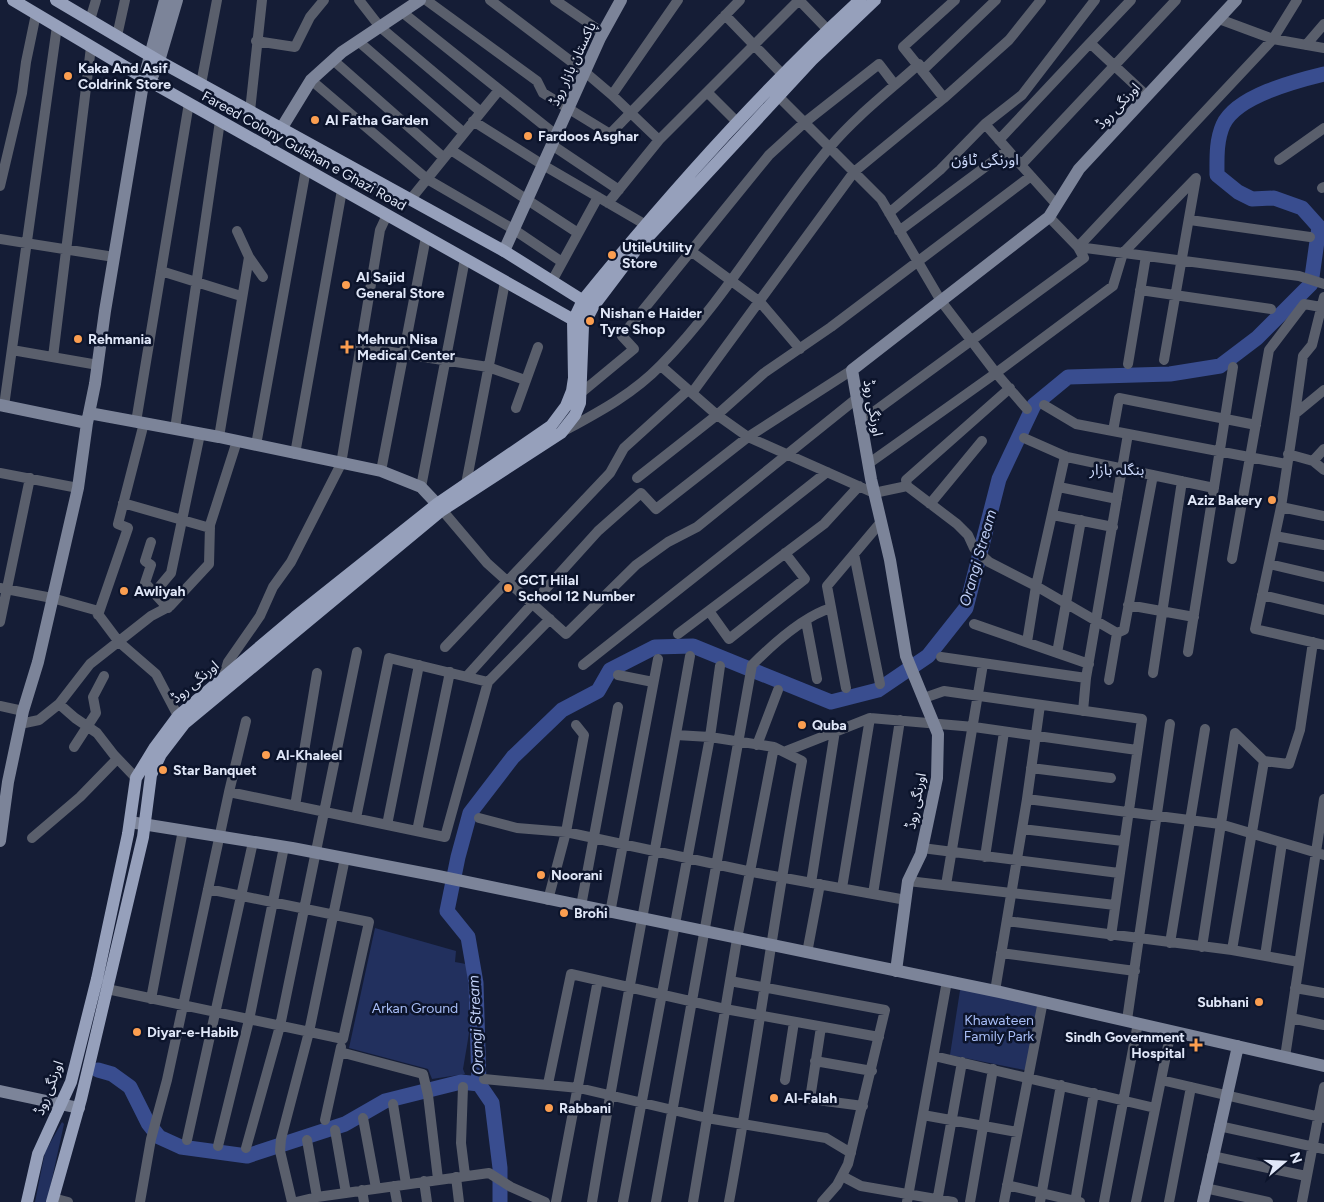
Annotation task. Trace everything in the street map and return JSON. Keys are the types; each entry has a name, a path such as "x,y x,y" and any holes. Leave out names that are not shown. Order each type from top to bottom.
{"main road":[{"name":"Fareed Colony Gulshan e Ghazi Road","path":"13,0 147,80 578,323"},
{"path":"53,1200 79,1108 107,989 143,831 151,775 161,754 184,724 439,507 561,433 575,415 580,403 578,323 588,304 646,225 737,122 860,0"},
{"path":"588,304 778,96 812,60 875,0"},
{"name":"Fareed Colony Gulshan e Ghazi Road","path":"62,2 155,59 504,251 588,304"},
{"name":"اورنگی روڈ","path":"27,1202 38,1154 71,1082 97,979 130,822 136,778 155,747 178,716 295,616 439,507 466,484 551,426 566,406 572,391 578,323"}],"street":[{"path":"90,20 96,0"},
{"path":"117,36 125,0"},
{"path":"155,59 166,0"},
{"path":"0,835 23,710 38,662 78,488 114,257 142,94 177,0"},
{"path":"201,84 217,0"},
{"path":"250,111 262,0"},
{"path":"256,42 294,47 310,18 324,0"},
{"path":"359,0 380,27 481,112"},
{"path":"281,129 311,80 358,41 420,0"},
{"path":"426,0 537,81 543,93 610,134 740,0"},
{"path":"490,0 585,72 659,140"},
{"path":"555,0 603,33"},
{"name":"پاکستان بازار روڈ","path":"504,251 603,33 621,0"},
{"path":"612,95 678,0"},
{"path":"608,203 659,140 799,0 828,30"},
{"path":"944,98 903,47 955,0"},
{"path":"561,433 620,400 661,366 731,282 830,146 858,117 895,85 920,67 996,0"},
{"path":"445,647 610,473 624,448 690,392 760,302 854,172 944,98 1009,40 1041,0"},
{"path":"888,213 940,170 985,124 1022,95 1095,0"},
{"path":"1021,165 1176,0"},
{"name":"اورنگی روڈ","path":"896,971 908,881 922,848 937,778 938,734 906,656 890,560 868,464 852,370 1049,217 1080,169 1236,0"},
{"path":"1078,247 1273,39 1297,0"},
{"path":"998,140 1128,1"},
{"path":"402,12 499,90 554,140 619,190"},
{"path":"0,186 22,93 36,14"},
{"path":"725,15 783,76"},
{"path":"1219,18 1273,39 1324,48"},
{"path":"1306,45 1324,24"},
{"path":"57,26 12,350 2,405 88,418 140,422 219,437 381,472 421,487 487,563 566,634 636,565 668,542 697,527 785,454 856,399"},
{"path":"358,41 464,133"},
{"path":"1090,43 1147,96"},
{"path":"53,357 91,46"},
{"path":"333,60 448,154 527,199 578,233"},
{"path":"566,406 634,349 622,336 769,155 804,122 879,64 895,85"},
{"path":"311,80 427,179 513,230 562,262"},
{"path":"410,200 499,90"},
{"path":"707,92 737,122"},
{"path":"778,96 881,199 941,301 996,373 1027,409"},
{"path":"98,615 128,528 118,524 140,422 161,271 189,103"},
{"path":"175,429 220,121"},
{"path":"474,121 542,165 646,225"},
{"path":"985,124 1057,205"},
{"path":"1279,160 1324,128"},
{"path":"899,231 1008,150"},
{"path":"256,445 306,169"},
{"path":"637,478 717,415 764,373 917,262 1031,176"},
{"path":"868,464 996,373 1113,286 1123,253 1196,178 1183,261 1164,360"},
{"path":"294,454 342,190"},
{"path":"552,281 598,197"},
{"path":"223,679 228,662 260,616 273,587 290,562 341,464 380,230 387,215"},
{"path":"860,422 1084,258 1078,247 1049,217"},
{"path":"1190,220 1310,237"},
{"path":"237,231 249,257 263,277"},
{"path":"381,472 426,237"},
{"path":"0,239 114,257"},
{"path":"1078,247 1299,276 1324,284"},
{"path":"692,252 760,302 800,348"},
{"path":"1128,364 1146,256"},
{"path":"219,437 249,257"},
{"path":"421,487 465,259"},
{"path":"161,271 242,296"},
{"path":"466,484 505,282"},
{"path":"1140,290 1271,309"},
{"path":"1232,558 1269,350 1304,304 1323,302 1312,345"},
{"path":"1324,332 1303,356 1281,507 1255,629 1324,645"},
{"path":"359,347 488,367 524,380"},
{"path":"516,408 524,380 538,347"},
{"path":"12,350 98,365"},
{"path":"661,366 717,415 748,437 874,493 907,486"},
{"path":"1188,652 1233,367"},
{"path":"467,676 598,531 641,493 656,510 748,437 852,370"},
{"path":"1010,388 906,480 907,486 968,535 978,552 988,562 1036,586 1117,633"},
{"path":"1295,414 1324,390"},
{"path":"1113,431 1118,398 1256,425"},
{"path":"1044,405 1076,424 1250,457 1313,461 1324,470"},
{"path":"156,592 171,573 200,434"},
{"path":"1083,711 1086,678 1128,434"},
{"path":"1024,438 1065,456 1214,488"},
{"path":"20,724 39,720 59,704 90,664 151,616 168,608 193,584 209,564 210,528 215,505 237,441"},
{"path":"930,504 982,442"},
{"path":"1313,461 1324,449"},
{"path":"1027,642 1036,586 1065,456"},
{"path":"583,665 828,472"},
{"path":"0,473 78,488"},
{"path":"1117,633 1124,630 1154,476"},
{"path":"0,622 3,589 30,478"},
{"path":"1153,673 1182,482"},
{"path":"678,634 824,524 859,486"},
{"path":"1059,486 1118,499"},
{"path":"124,503 210,528"},
{"path":"1281,507 1324,516"},
{"path":"1053,515 1113,527"},
{"path":"1057,653 1081,520"},
{"path":"846,688 827,586 881,522"},
{"path":"1275,536 1324,545"},
{"path":"151,542 145,561 151,565 145,583 156,592 168,608"},
{"path":"709,611 729,639 805,579 786,553"},
{"path":"854,554 880,684"},
{"path":"1269,564 1324,577"},
{"path":"3,589 52,598 95,610 119,642 156,674 178,716"},
{"path":"1262,594 1324,610"},
{"path":"1128,605 1194,617"},
{"path":"656,1202 671,1109 752,664 768,649 806,621 819,612 831,608"},
{"path":"229,792 445,837 488,682 550,619"},
{"path":"806,621 818,679"},
{"path":"974,624 1089,664"},
{"path":"1109,680 1117,633"},
{"path":"1202,947 1235,733 1264,761 1289,764 1300,730 1313,642"},
{"path":"246,1148 280,1026 357,652"},
{"path":"592,1202 628,987 656,851 690,656"},
{"path":"942,657 1086,678"},
{"path":"356,818 389,658 488,682"},
{"path":"610,913 658,660"},
{"path":"946,885 984,664"},
{"path":"387,825 419,665"},
{"path":"623,1202 710,737 720,666"},
{"path":"417,831 450,672"},
{"path":"295,806 317,673"},
{"path":"618,675 653,682"},
{"path":"74,748 96,714 93,697 104,676"},
{"path":"757,745 778,690"},
{"path":"924,698 944,691 1142,719 1127,812 1112,936"},
{"path":"59,704 97,733 117,759 136,778"},
{"path":"995,991 1027,799 1040,705"},
{"path":"0,706 23,710"},
{"path":"581,906 618,707"},
{"path":"779,750 870,718 933,722 1137,750"},
{"path":"842,888 870,718"},
{"path":"873,894 900,720"},
{"path":"140,1202 151,1139 167,1080 246,721"},
{"path":"1104,1202 1124,1099 1135,971 1170,724"},
{"path":"548,900 566,832 584,735 576,725"},
{"path":"1170,943 1205,729"},
{"path":"807,953 836,731"},
{"path":"985,857 1004,732"},
{"path":"676,735 710,737 757,745 779,750 802,762 780,877 743,1125 729,1202"},
{"path":"693,1202 737,939 779,750"},
{"path":"32,838 80,797 117,759"},
{"path":"1232,950 1264,761"},
{"path":"1031,768 1111,778"},
{"path":"1027,799 1220,824 1320,854"},
{"path":"1285,1057 1299,962 1320,854 1324,799"},
{"path":"480,818 517,828 566,832 752,872 906,900"},
{"path":"130,822 143,831 184,830 438,876 1043,1001 1324,1066"},
{"path":"1022,829 1123,841"},
{"path":"151,999 184,830"},
{"path":"187,1140 253,842"},
{"path":"1265,956 1282,843"},
{"path":"218,1146 249,1020 284,847"},
{"path":"922,848 1119,873"},
{"path":"345,858 335,915 309,1032 281,1139 280,1151 294,1202 317,1197 334,1198 346,1192 460,1176 489,1174 511,1187 545,1202"},
{"path":"908,881 1115,905"},
{"path":"208,889 370,922 325,1120"},
{"path":"1006,922 1232,950 1299,962"},
{"path":"1001,953 1135,971"},
{"path":"548,1084 571,974 725,1009 879,1037"},
{"path":"556,1202 598,980"},
{"path":"730,981 885,1010 851,1153 837,1185 822,1202"},
{"path":"907,1198 947,981"},
{"path":"1295,988 1324,993"},
{"path":"107,989 343,1039"},
{"path":"1004,1202 1043,1001"},
{"path":"1291,1018 1324,1025"},
{"path":"785,1080 794,1022"},
{"path":"821,1026 810,1099 863,1106"},
{"path":"1136,1202 1171,1030"},
{"path":"1202,1202 1238,1046"},
{"path":"340,1052 423,1074 428,1095 438,1179"},
{"path":"934,1056 1124,1099 1155,1108"},
{"path":"815,1061 872,1071"},
{"path":"937,1201 962,1062"},
{"path":"970,1202 993,1069"},
{"path":"484,1079 548,1084 609,1094 708,1118 826,1138 851,1153"},
{"path":"1161,1080 1321,1117"},
{"path":"1040,1197 1061,1085"},
{"path":"459,1202 463,1087"},
{"path":"1169,1202 1191,1087"},
{"path":"1302,1202 1312,1146 1321,1117 1324,1087"},
{"path":"0,1090 79,1108"},
{"path":"1007,1185 1040,1197 1076,1202 1094,1093"},
{"path":"393,1104 406,1184"},
{"path":"923,1115 952,1118 1017,1132"},
{"path":"363,1118 376,1188"},
{"path":"1219,1126 1324,1149"},
{"path":"335,1130 346,1192"},
{"path":"307,1140 317,1197"},
{"path":"1212,1156 1306,1176"},
{"path":"842,1176 861,1186 907,1198 953,1202"},
{"path":"424,1181 427,1202"},
{"path":"394,1186 397,1202"},
{"path":"1206,1188 1268,1202"},
{"path":"362,1190 364,1202"},
{"path":"53,1200 68,1202"}],"green space":[{"name":"Arkan Ground","path":"375,928 456,951 455,962 466,964 471,990 471,1016 463,1069 465,1074 432,1079 428,1069 349,1048"},
{"name":"Khawateen Family Park","path":"961,984 1043,1001 1029,1071 950,1055"},
{"path":"62,1122 64,1124 47,1202 35,1202 45,1152"}],"waterway":[{"name":"Orangi Stream","path":"500,1202 500,1168 492,1103 479,1084 476,983 468,937 447,911 458,857 470,813 513,757 562,710 598,691 610,670 655,647 693,646 831,702 878,690 928,656 966,608 999,479 1034,405 1068,377 1170,374 1220,366 1257,338 1311,284 1319,227 1302,208 1274,198 1252,199 1238,192 1217,175 1217,150 1223,125 1240,106 1267,91 1324,74"},
{"path":"98,1070 112,1074 130,1087 148,1123 159,1137 181,1147 247,1156 345,1124 385,1101 461,1082 479,1084"}],"place":[{"name":"Kaka And Asif Coldrink Store","path":"68,76"},
{"name":"Al Fatha Garden","path":"315,120"},
{"name":"Fardoos Asghar","path":"528,136"},
{"name":"UtileUtility Store","path":"612,255"},
{"name":"Al Sajid General Store","path":"346,285"},
{"name":"Nishan e Haider Tyre Shop","path":"590,321"},
{"name":"Rehmania","path":"78,339"},
{"name":"Mehrun Nisa Medical Center","path":"347,347"},
{"name":"Aziz Bakery","path":"1272,500"},
{"name":"GCT Hilal School 12 Number","path":"508,588"},
{"name":"Awliyah","path":"124,591"},
{"name":"Quba","path":"802,725"},
{"name":"Al-Khaleel","path":"266,755"},
{"name":"Star Banquet","path":"163,770"},
{"name":"Noorani","path":"541,875"},
{"name":"Brohi","path":"564,913"},
{"name":"Subhani","path":"1259,1002"},
{"name":"Diyar-e-Habib","path":"137,1032"},
{"name":"Sindh Government Hospital","path":"1196,1045"},
{"name":"Al-Falah","path":"774,1098"},
{"name":"Rabbani","path":"549,1108"}],"district":[{"name":"اورنگی ٹاؤن","path":"985,160"},
{"name":"بنگلہ بازار","path":"1117,470"}]}
